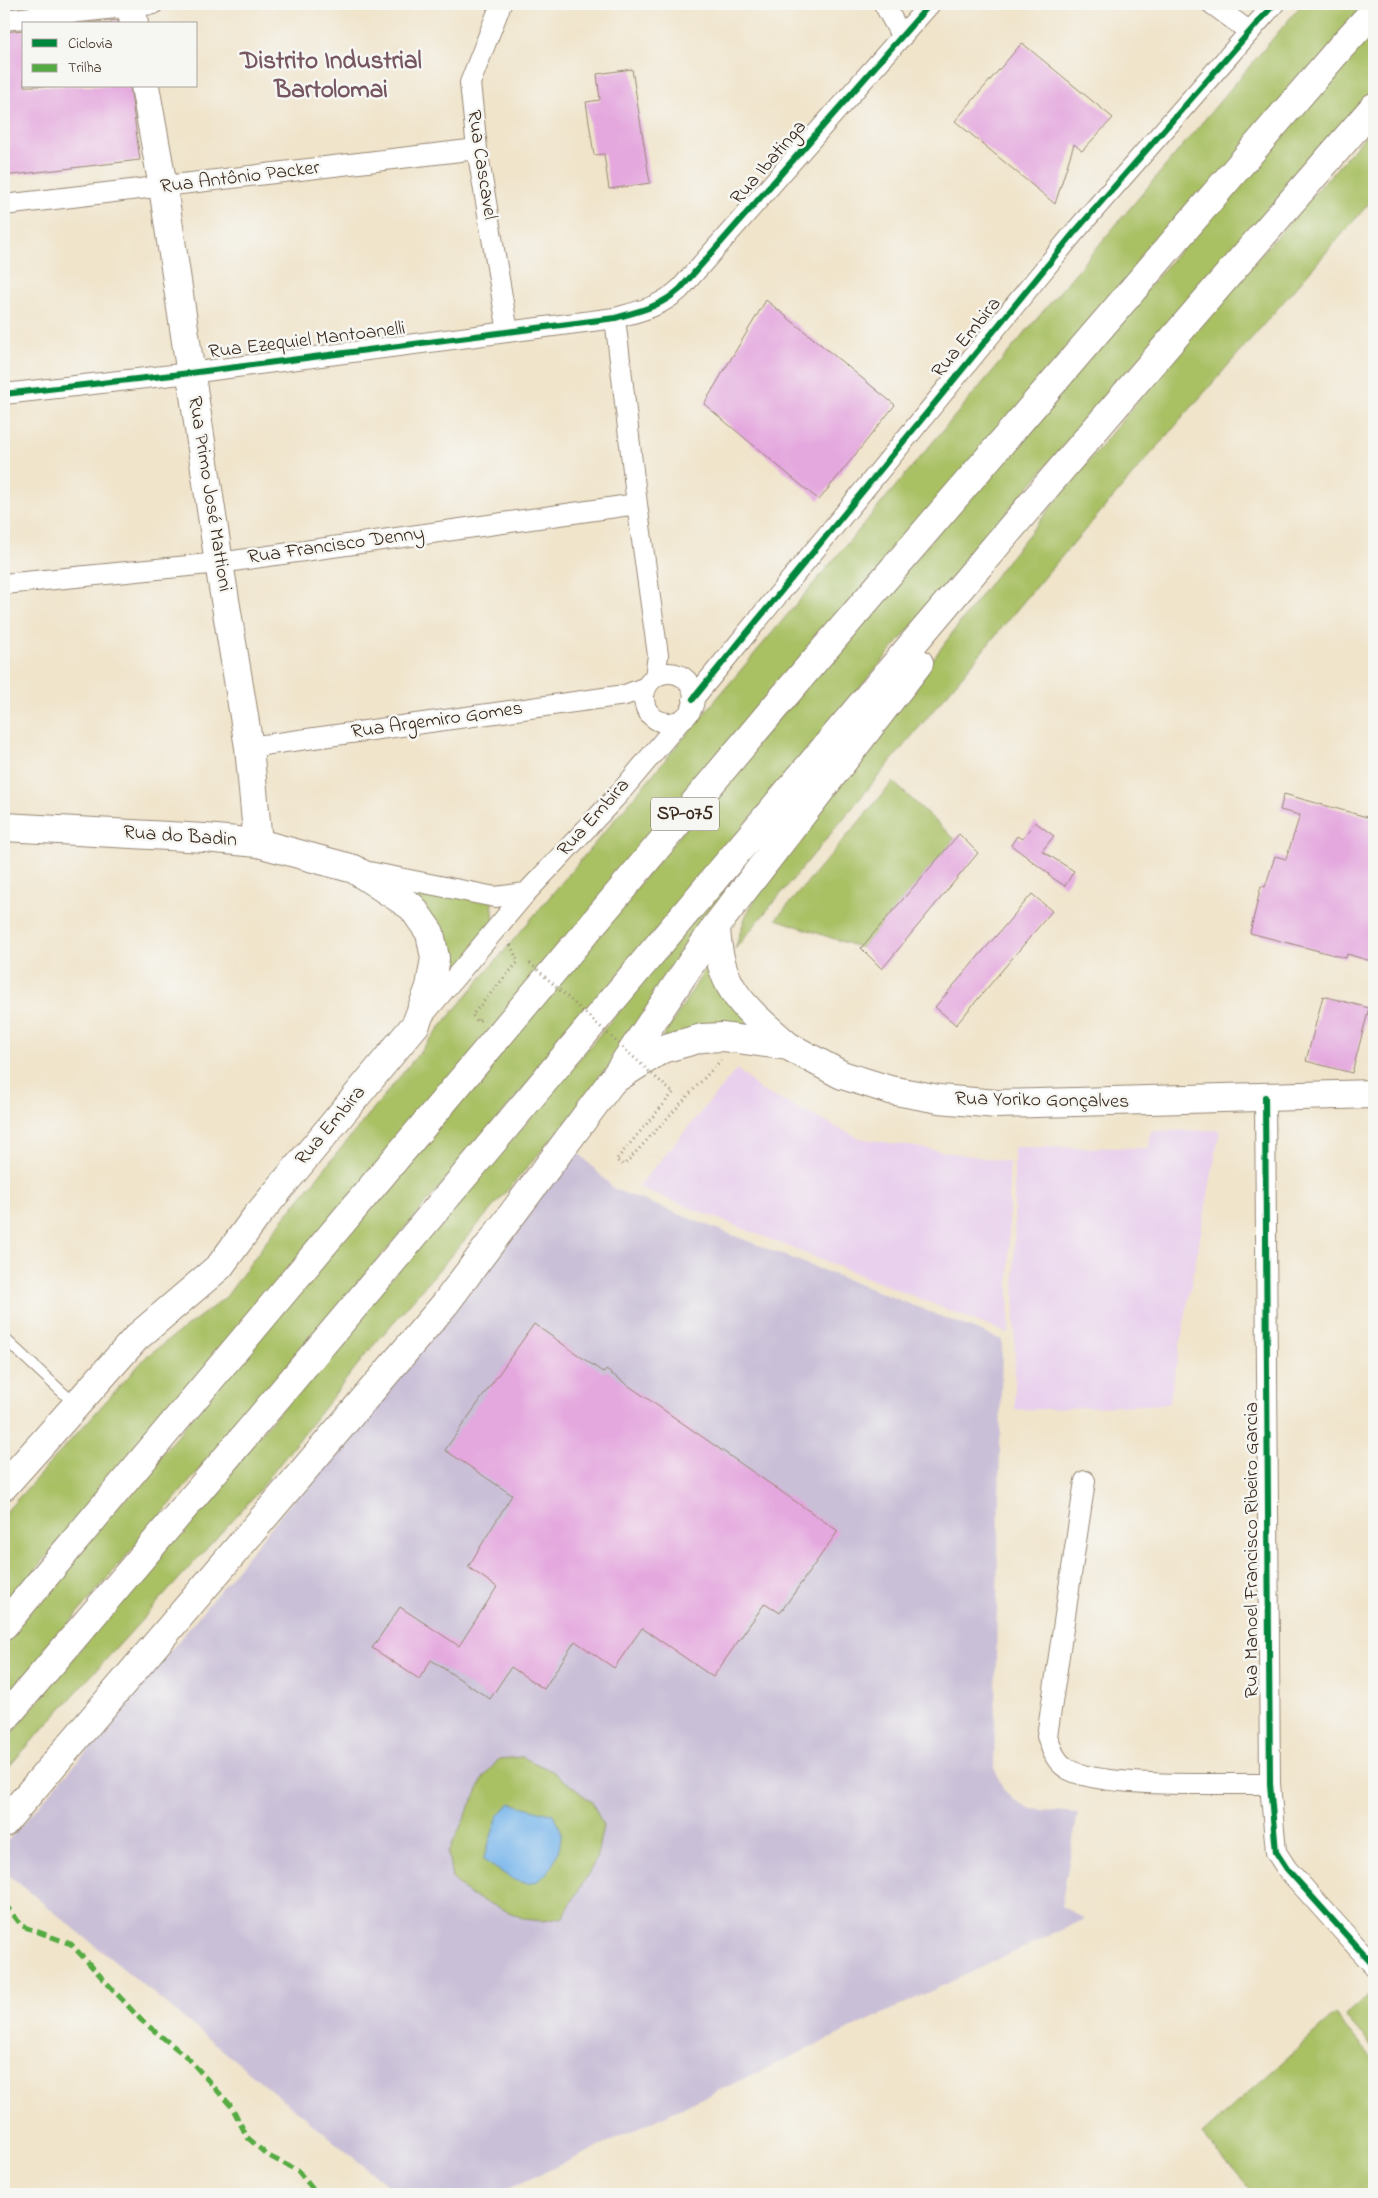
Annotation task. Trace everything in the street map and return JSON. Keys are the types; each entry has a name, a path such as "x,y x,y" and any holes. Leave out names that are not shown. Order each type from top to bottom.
{"main road":[{"name":"SP-075","path":"4,1625 774,708 1340,47 1374,11"},
{"name":"Rua Primo José Mattioni","path":"145,88 163,187 219,563 249,747 258,843"},
{"name":"SP-075","path":"4,1719 302,1372 955,594 1196,311 1374,107"},
{"path":"4,1823 445,1304 612,1081 716,926 932,647 955,594"},
{"name":"Rua do Badin","path":"4,827 195,837 258,843 354,869 412,907 430,933 436,958 430,987 416,1024"},
{"path":"716,926 721,967 731,988 752,1013 788,1046"},
{"name":"Rua Embira","path":"4,1486 136,1338 220,1266 256,1217 416,1024"},
{"name":"Rua Yoriko Gonçalves","path":"612,1081 662,1049 681,1042 702,1038 743,1038 788,1046 842,1076 890,1090 939,1099 997,1104 1374,1094"}],"street":[{"name":"Rua Cascavel","path":"501,4 470,83 477,149 508,332"},
{"path":"884,4 902,37"},
{"name":"Rua Ibatinga","path":"615,318 654,308 680,289 930,4"},
{"path":"1212,4 1250,32"},
{"name":"Rua Embira","path":"664,691 710,678 1073,234 1274,4"},
{"path":"4,20 137,9"},
{"name":"Rua Antônio Packer","path":"4,205 477,149"},
{"path":"615,318 637,504 664,691 648,756"},
{"name":"Rua Ezequiel Mantoanelli","path":"4,394 190,373 615,318"},
{"name":"Rua Francisco Denny","path":"4,584 219,563 637,504"},
{"name":"Rua Embira","path":"416,1024 526,893 618,795 648,756 692,707 664,691"},
{"name":"Rua Argemiro Gomes","path":"249,747 664,691 656,720 664,723 681,720"},
{"name":"Rua do Badin","path":"354,869 495,897 526,893"},
{"name":"Rua Manoel Francisco Ribeiro Garcia","path":"1265,1097 1270,1784 1276,1852 1287,1868 1374,1966"},
{"path":"1085,1481 1047,1736 1054,1758 1067,1769 1107,1781 1270,1784"}],"lane":[{"path":"4,1338 76,1405"},
{"path":"4,1354 13,1346"}],"path":[{"path":"485,1014 478,1022 472,1016 518,962"},
{"path":"523,970 530,963 673,1093 616,1160 624,1165 679,1104 743,1038"}],"shaded area":[{"path":"737,1069 760,1090 859,1138 1009,1162 1009,1334 638,1187"},
{"path":"1220,1130 1169,1404 1015,1410 1014,1147 1149,1148 1151,1131"},
{"path":"577,1151 614,1189 1002,1340 994,1768 1004,1790 1016,1802 1031,1809 1078,1813 1061,1906 1085,1919 498,2194 398,2194 4,1871 4,1845 115,1719"}],"green space":[{"path":"1302,4 1369,4 4,1607 4,1514 147,1356 226,1297 279,1224 451,1014"},
{"path":"1374,30 1374,88 1079,427 478,1142 4,1700 4,1642 754,747 1250,169"},
{"path":"1374,126 1374,201 1371,201 1044,577 735,949 746,915 769,877 1002,567 1219,302"},
{"path":"893,782 955,839 861,948 776,919"},
{"path":"380,879 492,900 494,921 435,1001 434,964"},
{"path":"727,880 732,885 593,1091 367,1353 256,1494 4,1772 4,1743 114,1608 448,1211 525,1125"},
{"path":"710,962 756,1028 662,1039"},
{"path":"522,1757 552,1771 592,1802 603,1826 596,1860 563,1917 543,1921 525,1919 468,1894 452,1878 448,1853 484,1777 499,1759"},
{"path":"1374,1990 1374,2048 1345,2016"},
{"path":"1335,2015 1374,2060 1374,2194 1254,2194 1202,2134"}],"water":[{"path":"510,1803 554,1815 560,1829 561,1841 556,1858 546,1874 532,1883 524,1883 513,1879 483,1860 498,1816"}],"building":[{"path":"118,20 118,22 99,22"},
{"path":"22,30 22,88 130,88 140,160 4,176 4,32"},
{"path":"1022,43 1113,118 1082,151 1074,144 1055,204 955,121"},
{"path":"632,69 650,183 609,189 604,154 594,155 586,102 600,100 597,74"},
{"path":"766,300 895,405 819,500 704,404"},
{"path":"1284,794 1374,819 1374,962 1347,954 1346,958 1250,933 1261,886 1265,887 1275,856 1286,859 1300,815 1280,810"},
{"path":"1035,822 1054,836 1042,851 1074,871 1065,886 1048,875 1011,845 1017,836 1022,839"},
{"path":"959,834 978,853 882,969 861,948"},
{"path":"1032,894 1052,911 956,1025 935,1007"},
{"path":"1323,996 1369,1008 1352,1073 1306,1061"},
{"path":"534,1324 604,1373 606,1370 838,1531 780,1613 765,1603 713,1677 642,1628 614,1668 575,1641 544,1689 511,1667 490,1699 431,1660 419,1679 372,1648 400,1607 459,1646 497,1587 468,1567 512,1495 445,1450"}],"marked path":[{"path":"4,1903 22,1926 71,1944 141,2020 188,2058 232,2107 247,2137 267,2155 298,2171 317,2194"}],"cycle path":[{"path":"4,394 190,373 615,318 649,308 665,300 680,289 930,4"},
{"path":"693,699 1073,234 1274,4"},
{"path":"1265,1097 1270,1784 1276,1852 1287,1869 1374,1966"}],"district":[{"name":"Distrito Industrial Bartolomai","path":"331,76"}]}
